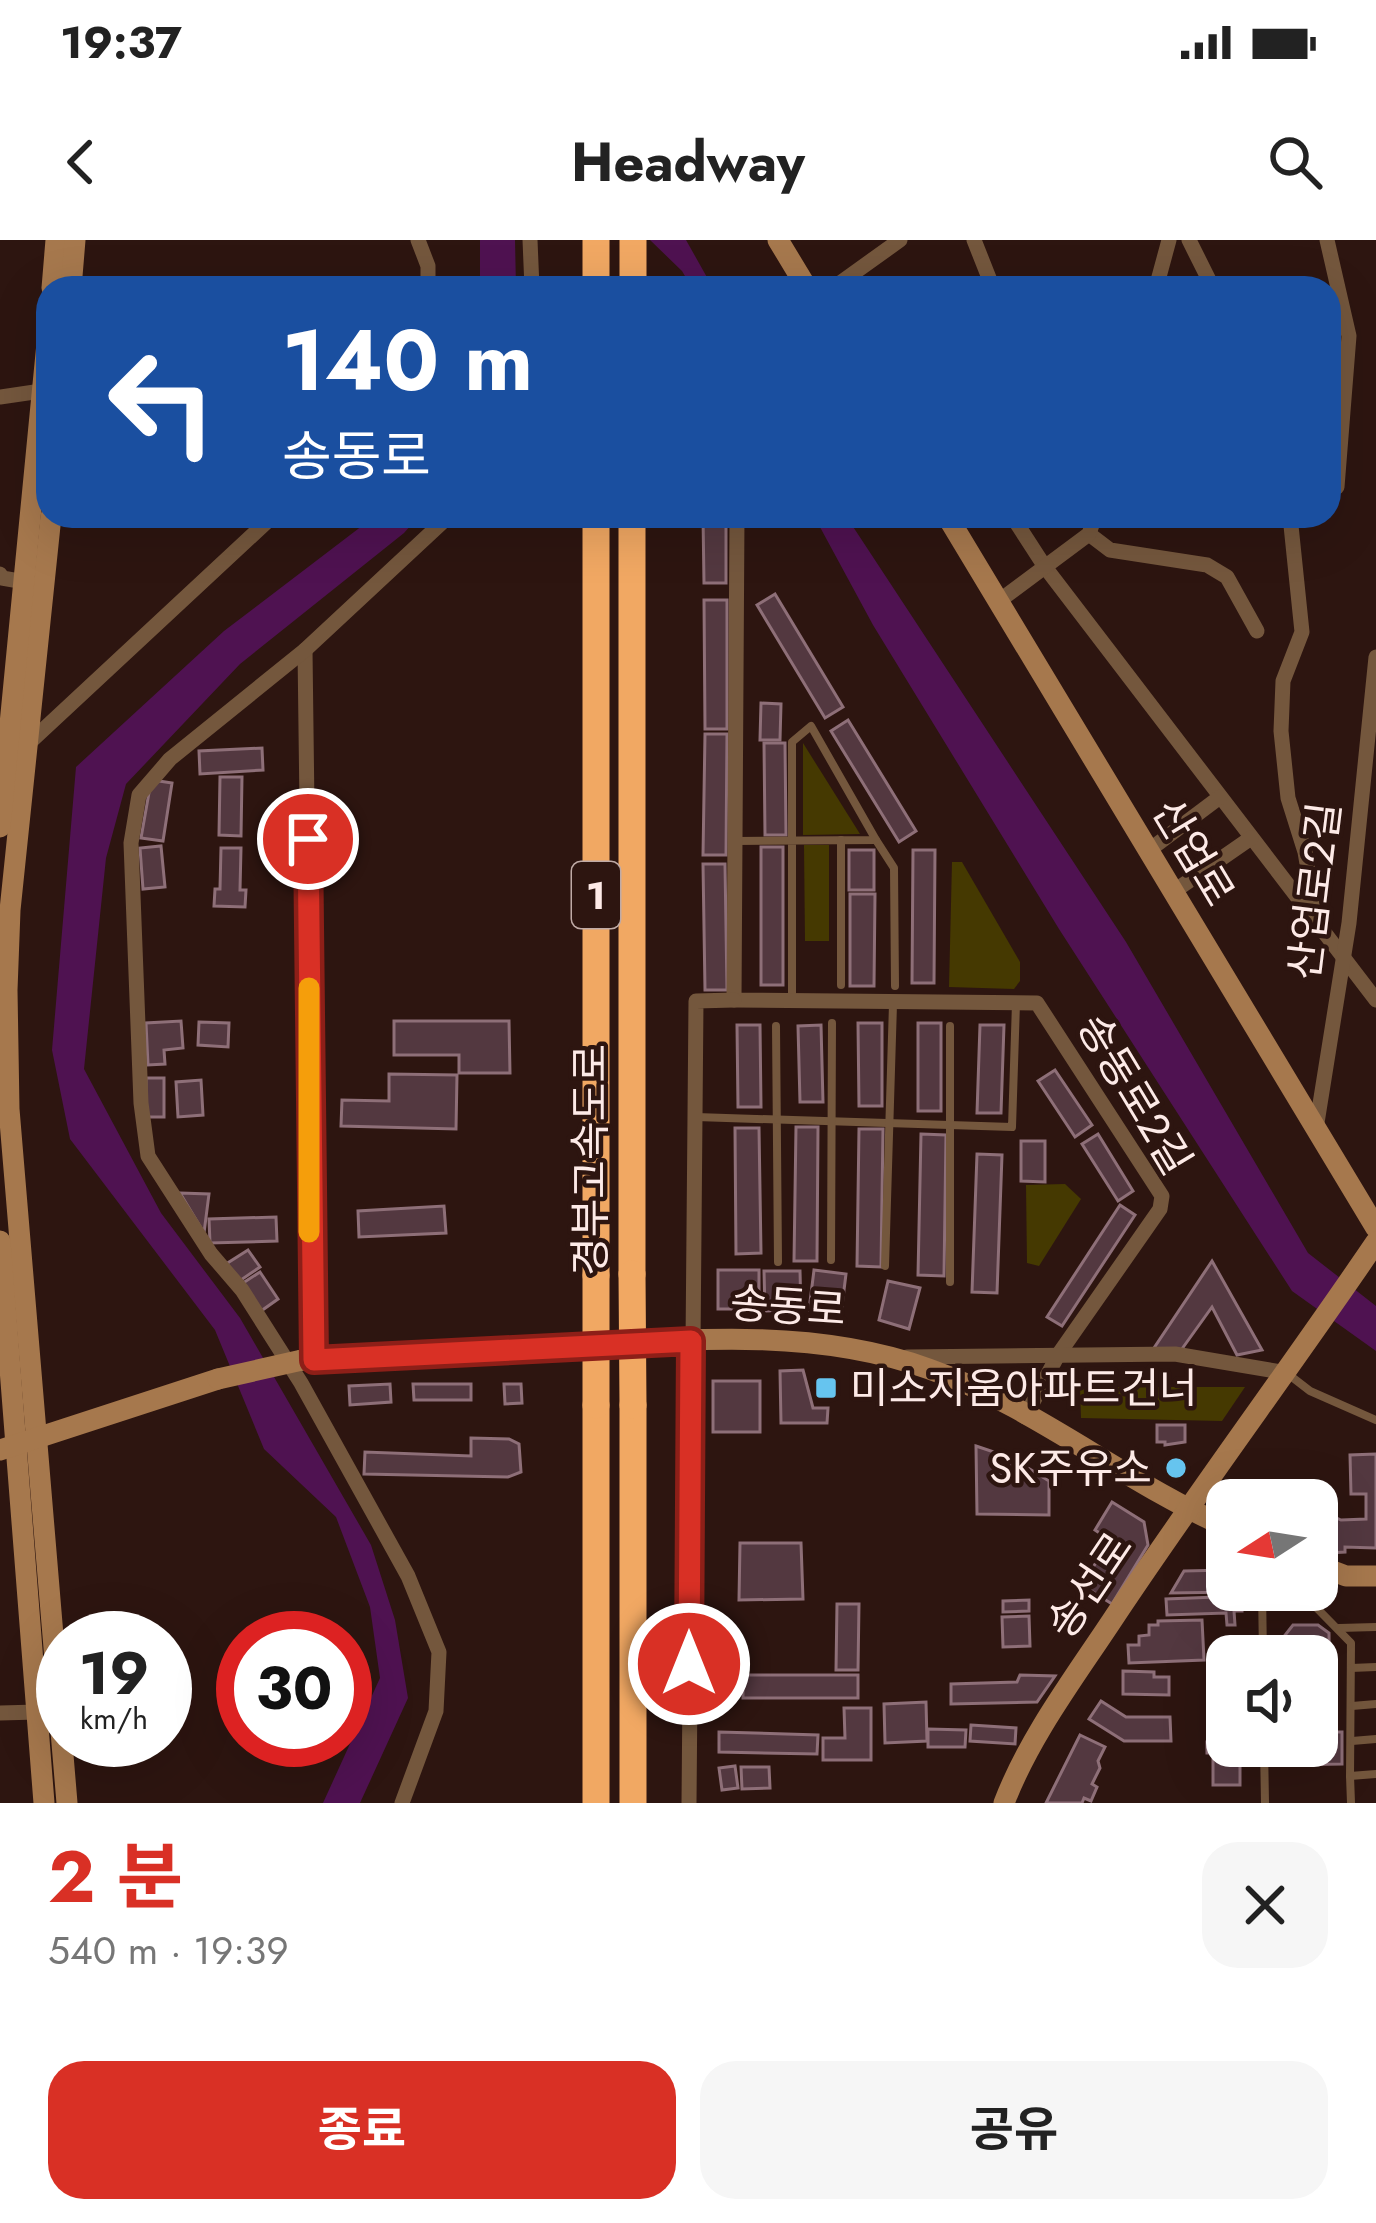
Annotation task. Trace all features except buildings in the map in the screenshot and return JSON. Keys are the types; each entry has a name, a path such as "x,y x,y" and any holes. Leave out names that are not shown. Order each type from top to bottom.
{"highway":[{"path":"596,240 596,276"},
{"path":"632,240 632,276"},
{"name":"경부고속도로","path":"596,528 596,1803"},
{"name":"경부고속도로","path":"632,528 634,1803"}],"street":[{"path":"53,276 56,240"},
{"path":"71,276 75,240"},
{"path":"418,240 428,276"},
{"path":"530,240 532,276"},
{"path":"778,240 800,276"},
{"path":"850,276 900,240"},
{"path":"974,240 988,276"},
{"path":"1159,276 1169,240"},
{"path":"1189,240 1207,276"},
{"path":"1327,240 1335,276"},
{"path":"1341,304 1348,336 1341,432"},
{"path":"0,397 36,392"},
{"path":"0,823 36,482"},
{"path":"50,528 10,910 8,1061 67,1803"},
{"path":"29,743 260,528"},
{"path":"402,1803 436,1711 439,1652 408,1576 301,1383 148,1156 141,1103 131,844 139,795 170,759 305,650 438,528"},
{"path":"689,1803 696,1001 734,1000 736,528"},
{"name":"산업로","path":"954,528 1376,1228"},
{"path":"1024,528 1045,567 1376,1000"},
{"path":"999,601 1089,535 1091,528"},
{"path":"1291,528 1302,632 1283,681 1281,731 1288,798 1313,899 1311,916"},
{"path":"1089,535 1110,550 1207,565 1227,577 1257,631"},
{"path":"0,574 25,582"},
{"path":"305,650 308,1360"},
{"name":"산업로2길","path":"1315,1132 1344,958 1376,657"},
{"path":"1148,851 1220,797"},
{"path":"1172,892 1251,838"},
{"name":"송동로2길","path":"734,1000 894,993 1037,1003 1162,1196 1160,1209 1058,1355 1025,1417"},
{"path":"0,1240 8,1448 36,1703"},
{"name":"송선로","path":"1004,1803 1015,1774 1066,1690 1186,1509 1376,1242"},
{"name":"송동로","path":"8,1448 218,1378 308,1360 691,1341 809,1343 887,1357 976,1388 1206,1518"},
{"path":"887,1357 1175,1354 1287,1373"},
{"path":"1338,1573 1376,1576"},
{"path":"0,1713 36,1712"},
{"path":"41,1767 44,1803"}],"lane":[{"path":"792,1000 792,742 811,726 894,868 885,1266"},
{"path":"841,840 841,985"},
{"path":"735,841 876,840"},
{"path":"694,1117 1012,1127 1016,1003"},
{"path":"831,1260 832,1023"},
{"path":"776,1026 778,1262"},
{"path":"950,1026 950,1282"},
{"path":"1287,1373 1310,1391 1376,1420"},
{"path":"1321,1611 1351,1643 1352,1803"},
{"path":"1339,1628 1376,1627"},
{"path":"1351,1668 1376,1667"},
{"path":"1352,1706 1376,1704"},
{"path":"1352,1741 1376,1739"},
{"path":"1264,1767 1265,1803"},
{"path":"1350,1775 1376,1774"}],"shaded area":[{"path":"480,240 515,240 516,276 480,276"},
{"path":"650,240 686,240 706,276 685,276"},
{"path":"359,528 408,528 240,664 126,784 106,858 84,1069 161,1213 240,1318 371,1545 395,1620 408,1698 360,1803 323,1803 339,1767 372,1767 372,1696 380,1678 372,1611 336,1517 264,1449 215,1330 70,1139 52,1050 76,767 224,631"},
{"path":"820,528 854,528 1126,942 1308,1253 1376,1306 1376,1351 1292,1291 1059,929 873,625"},
{"path":"803,743 860,834 803,835"},
{"path":"804,845 829,845 829,941 805,941"},
{"path":"952,862 962,862 1020,962 1020,981 1014,989 949,987"},
{"path":"1065,1184 1081,1199 1039,1266 1027,1263 1026,1185"},
{"path":"1080,1387 1245,1387 1222,1421 1081,1418"}],"slow traffic":[{"path":"309,988 309,1232"}],"place":[{"name":"미소지움아파트건너","path":"826,1388"},
{"name":"SK주유소","path":"1176,1468"}],"route":[{"path":"308,839 314,1360 691,1341 689,1664"}]}
